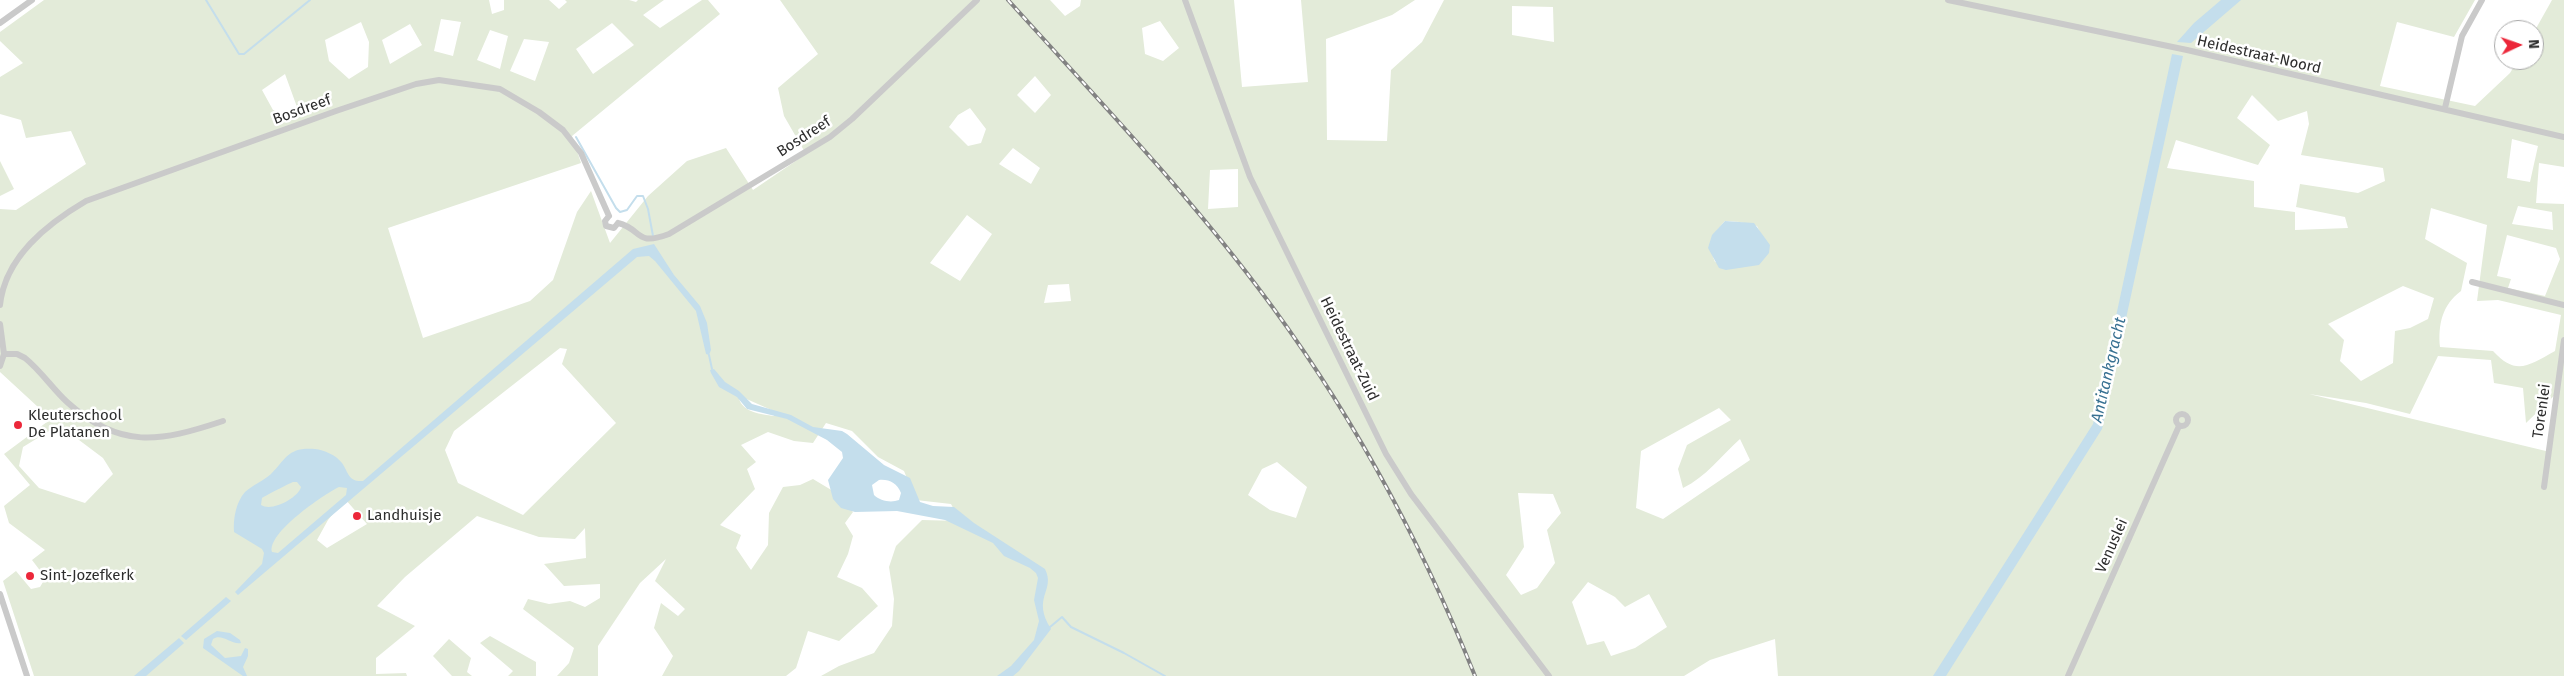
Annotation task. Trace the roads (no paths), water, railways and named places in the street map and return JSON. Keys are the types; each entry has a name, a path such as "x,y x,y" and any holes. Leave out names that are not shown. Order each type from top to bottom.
{"street":[{"path":"0,23 32,0"},
{"name":"Bosdreef","path":"609,216 615,217 618,224 645,239 657,239 668,234 824,141 852,119 977,0"},
{"name":"Heidestraat-Zuid","path":"1185,0 1250,177 1386,454 1411,494 1550,676"},
{"name":"Heidestraat-Noord","path":"1948,0 2564,136"},
{"path":"2444,108 2462,36 2482,0"},
{"name":"Bosdreef","path":"0,306 6,280 22,254 58,218 86,201 336,111 416,84 439,80 500,90 539,112 563,130 581,153 609,216"},
{"name":"Bosdreef","path":"609,216 605,221 606,226 614,228 618,224"},
{"path":"2472,282 2564,305"},
{"path":"0,324 4,354 0,366"},
{"name":"Torenlei","path":"2544,487 2564,340"},
{"path":"4,354 17,354 25,358 74,407 99,426 111,431 138,437 168,438 223,421"},
{"name":"Venuslei","path":"2068,676 2179,426"},
{"path":"0,594 27,676"}],"water":[{"path":"2221,0 2241,0 2191,43 2177,42 2194,23"},
{"name":"Antitankgracht","path":"2172,54 2183,56 2102,429 1946,676 1933,676 2093,424"},
{"path":"1725,221 1754,223 1770,245 1769,253 1759,265 1726,270 1719,268 1708,248 1712,235"},
{"path":"654,244 674,275 700,306 707,323 711,350 709,355 706,354 696,311 655,261 649,256 637,257 238,595 235,592 262,564 264,553 262,549 234,532 236,511 239,501 245,492 271,474 293,452 306,449 318,450 333,455 342,463 354,480 363,481 633,249","holes":["293,482 297,482 301,487 290,499 271,507 261,505 262,498","339,487 347,488 346,495 278,553 272,552 273,544 287,525 309,506"]},
{"path":"714,369 725,382 739,391 752,404 791,415 813,427 842,431 884,465 910,478 920,502 933,506 954,507 974,523 1045,569 1048,583 1043,609 1051,629 1019,671 1013,676 997,676 1011,666 1034,640 1039,621 1034,600 1038,578 1036,573 1030,568 1004,556 993,543 945,520 897,511 855,512 841,508 833,499 828,480 843,458 842,452 827,440 787,419 747,409 737,397 719,387 710,370","holes":["879,480 892,482 897,487 901,493 899,500 886,501 874,495 872,485"]},
{"path":"226,597 231,601 186,640 181,636"},
{"path":"217,631 230,633 240,640 241,643 220,637 213,639 211,645 225,658 241,656 245,648 248,649 248,656 243,667 247,676 243,676 203,648 204,639"},
{"path":"179,638 184,643 146,676 134,676"}],"waterway":[{"path":"206,0 239,54 244,54 310,0"},
{"path":"576,137 620,212 627,210 637,196 643,196 648,209 653,236"},
{"path":"709,355 712,369"},
{"path":"1050,627 1062,617 1071,627 1165,676"}],"railway":[{"path":"1008,0 1197,211 1289,330 1350,424 1379,473 1430,574 1475,676"}],"place":[{"name":"Kleuterschool De Platanen","path":"18,425"},
{"name":"Landhuisje","path":"357,516"},
{"name":"Sint-Jozefkerk","path":"30,576"}]}
